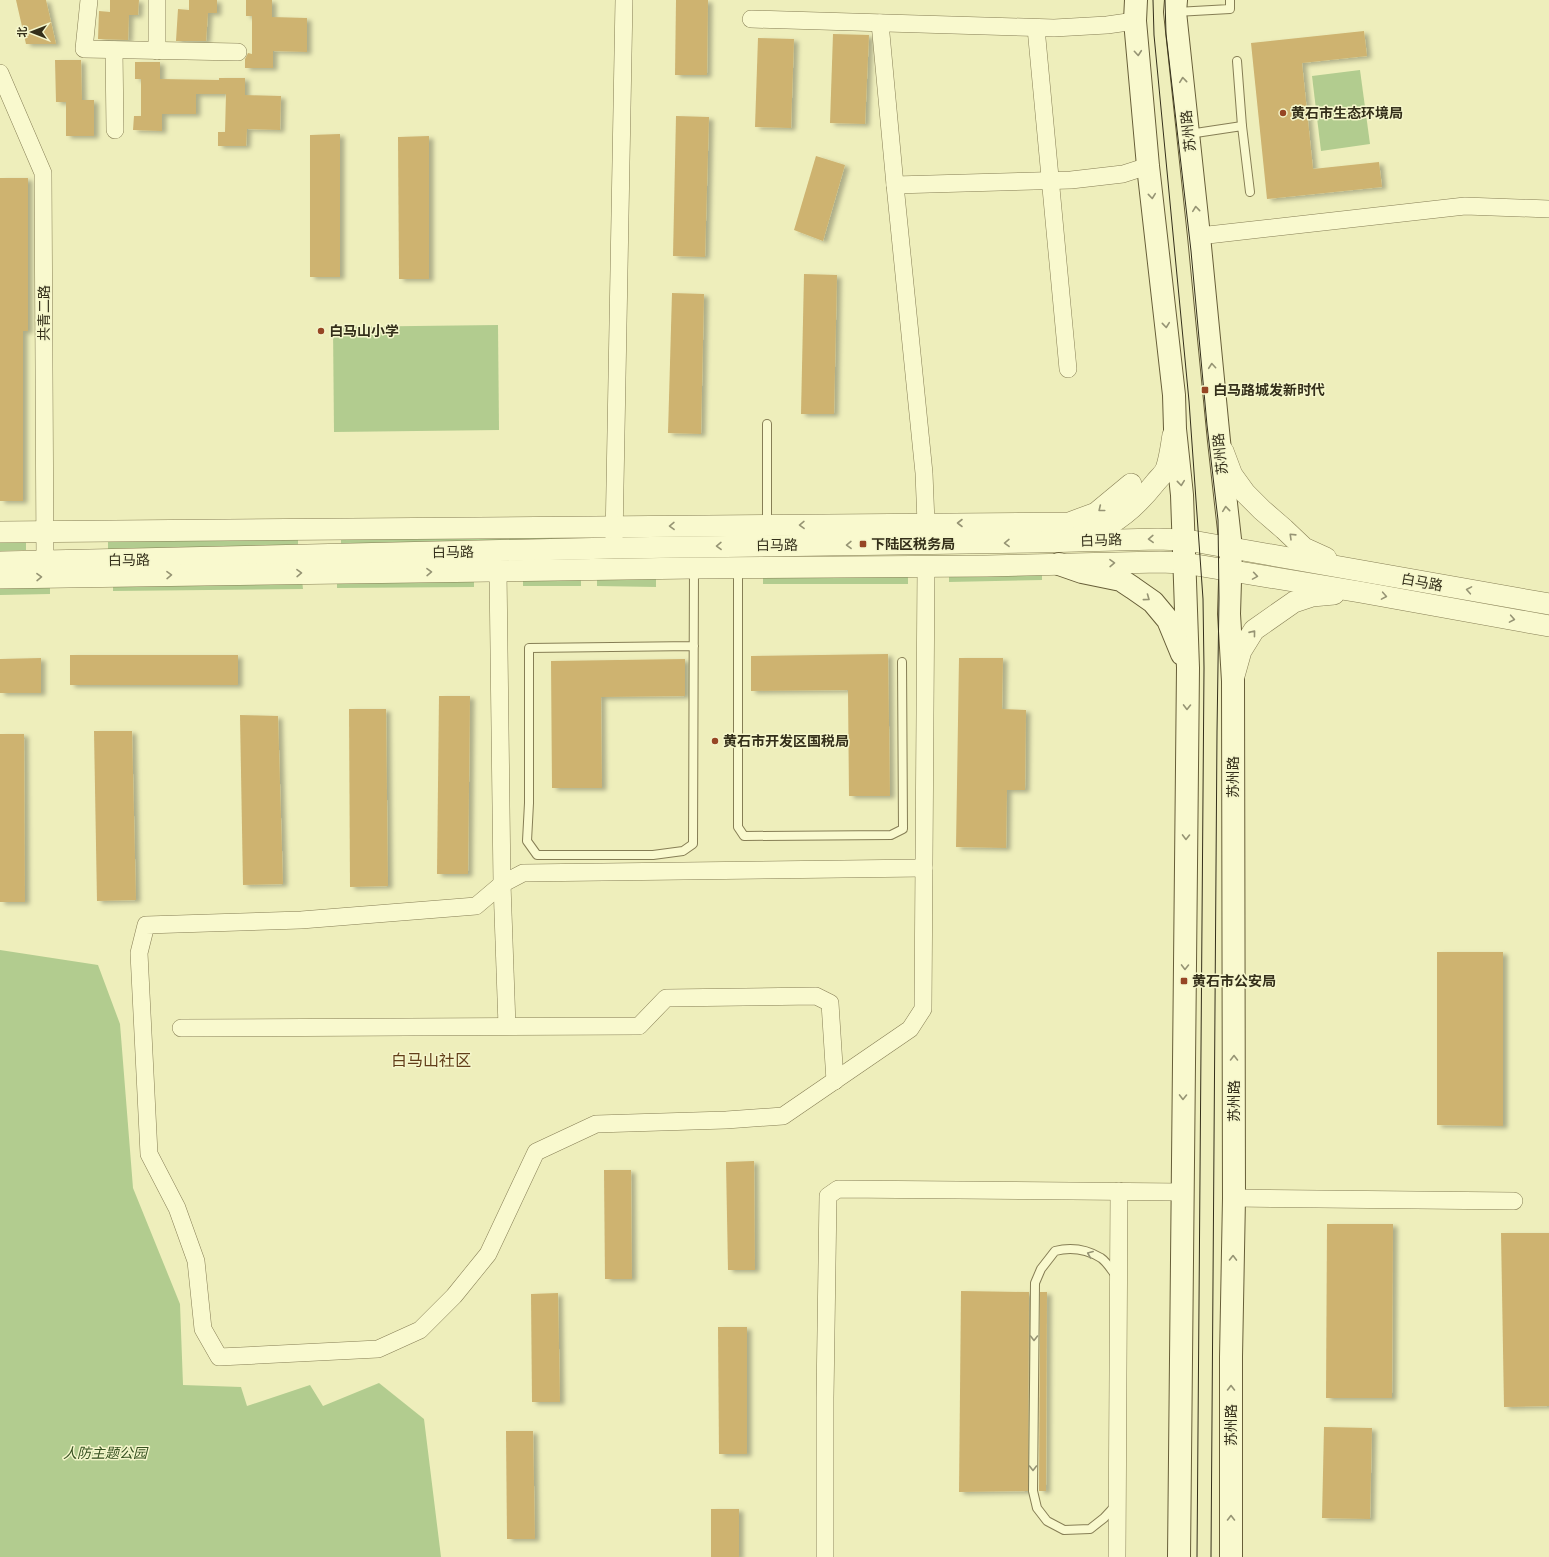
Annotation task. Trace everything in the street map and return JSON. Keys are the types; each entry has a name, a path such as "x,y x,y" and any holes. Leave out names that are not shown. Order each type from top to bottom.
{"main road":[{"name":"苏州路","path":"1176,6 1231,548 1230,614 1233,681 1234,1198 1231,1357 1231,1557"},
{"path":"1136,10 1148,166 1174,394 1175,429 1182,495 1182,540 1188,668 1179,1557"},
{"path":"1059,564 1082,572 1121,580 1153,602 1168,620 1188,668"}],"street":[{"path":"89,0 84,49 238,52"},
{"path":"157,0 157,51"},
{"path":"614,548 624,0"},
{"path":"751,19 1036,28 1084,26 1136,10"},
{"path":"880,23 924,473 926,523"},
{"path":"1036,28 1049,181 1068,369"},
{"path":"114,50 115,130"},
{"name":"共青二路","path":"0,73 44,173 45,562"},
{"path":"895,185 1071,180 1123,174 1148,166"},
{"path":"1199,236 1465,206 1549,209"},
{"path":"1039,542 1089,534 1112,523 1128,512 1143,498 1166,470 1175,429"},
{"path":"1219,441 1232,474 1245,493 1304,548 1333,562 1364,571"},
{"path":"0,532 614,527 767,535 926,523 1069,523 1096,513 1131,484"},
{"name":"白马路","path":"0,562 614,548 767,535 1039,542 1158,539 1182,540 1231,548 1549,604"},
{"name":"白马路","path":"0,578 738,567 926,567 1160,562 1184,564 1360,592 1549,626"},
{"path":"924,868 523,873 502,884 476,906 301,920 146,925 139,953 149,1154 177,1208 196,1261 203,1329 219,1357 378,1349 420,1330 454,1296 488,1254 536,1152 596,1124 726,1120 783,1116 910,1029 923,1009 924,868 926,567"},
{"path":"498,570 502,884 507,1026"},
{"path":"1233,681 1241,651 1254,630 1294,602 1312,596 1360,592"},
{"path":"181,1028 639,1026 666,998 816,996 830,1003 835,1081"},
{"path":"825,1557 825,1398 828,1196 838,1189 1182,1192"},
{"path":"1117,1557 1119,1191"},
{"path":"1234,1198 1514,1201"}],"lane":[{"path":"1176,6 1230,9 1230,0"},
{"path":"1237,61 1242,126 1250,192"},
{"path":"1188,134 1242,126"},
{"path":"766,424 767,535"},
{"path":"738,567 738,827 744,836 890,835 903,829 902,662"},
{"path":"694,568 694,646 692,844 682,851 653,855 537,855 527,841 529,803 529,648 694,646"},
{"path":"1117,1503 1104,1518 1090,1529 1064,1530 1047,1521 1037,1508 1033,1491 1035,1283 1042,1269 1055,1251 1068,1248 1080,1250 1102,1258 1118,1279"}],"green space":[{"path":"1360,70 1370,144 1321,151 1312,76"},
{"path":"498,325 499,430 334,432 333,327"},
{"path":"575,536 576,544 341,547 341,538"},
{"path":"298,537 298,546 108,549 108,540"},
{"path":"26,541 26,550 0,551 0,542"},
{"path":"1042,571 1042,580 949,582 949,573"},
{"path":"763,575 908,575 908,584 763,584"},
{"path":"523,577 581,578 581,586 523,586"},
{"path":"597,578 656,578 656,587 597,586"},
{"path":"337,579 474,579 474,587 337,588"},
{"path":"302,580 303,589 113,591 113,582"},
{"path":"50,585 50,594 0,595 0,586"},
{"name":"人防主题公园","path":"0,950 98,965 120,1024 133,1188 180,1304 183,1385 241,1387 247,1406 310,1385 323,1406 379,1383 424,1419 441,1557 0,1557"}],"building":[{"path":"16,0 46,0 56,44 26,44"},
{"path":"110,0 139,0 138,15 129,15 128,40 98,39 99,11 110,12"},
{"path":"189,0 217,0 217,13 208,13 206,41 176,41 178,9 189,10"},
{"path":"246,0 272,0 272,17 307,18 307,52 273,51 273,68 245,68 245,59 248,53 252,54 252,16 246,16"},
{"path":"676,0 708,0 707,75 675,75"},
{"name":"黄石市生态环境局","path":"1364,31 1367,56 1302,63 1313,169 1379,162 1382,187 1267,199 1251,43"},
{"path":"833,34 869,35 865,124 830,123"},
{"path":"758,38 794,39 791,128 755,127"},
{"path":"55,60 81,60 82,100 94,100 94,136 66,136 66,102 56,102"},
{"path":"135,62 160,62 160,79 219,80 219,78 245,78 245,95 281,96 280,130 247,129 246,146 218,146 218,132 225,132 226,94 196,94 196,114 162,114 162,131 133,130 134,116 141,116 141,79 135,79"},
{"path":"676,116 709,117 705,257 673,256"},
{"path":"340,134 340,277 310,277 310,135"},
{"path":"429,136 429,279 399,279 398,137"},
{"path":"816,156 845,165 823,241 794,230"},
{"path":"0,178 28,178 28,331 23,331 23,501 0,501"},
{"path":"804,274 837,275 834,414 801,414"},
{"path":"672,293 704,294 701,434 668,433"},
{"path":"888,654 890,796 849,796 848,690 751,691 751,656"},
{"path":"70,655 238,655 238,685 70,685"},
{"path":"41,658 41,693 0,693 0,659"},
{"path":"959,658 1003,658 1002,709 1026,710 1025,790 1007,790 1006,848 956,847"},
{"path":"685,659 685,696 601,697 602,788 552,788 551,661"},
{"path":"439,696 470,696 468,874 437,874"},
{"path":"349,709 386,709 388,886 350,887"},
{"path":"240,715 278,716 283,884 243,885"},
{"path":"94,731 132,731 136,900 97,901"},
{"path":"0,734 24,734 25,902 0,902"},
{"path":"1437,952 1503,952 1503,1126 1437,1125"},
{"path":"754,1161 755,1270 728,1270 726,1162"},
{"path":"604,1170 631,1170 632,1279 605,1279"},
{"path":"1327,1224 1393,1224 1392,1398 1326,1398"},
{"path":"1501,1233 1549,1233 1549,1406 1504,1407"},
{"path":"961,1291 1029,1292 1028,1491 959,1492"},
{"path":"1040,1292 1047,1292 1046,1491 1039,1491"},
{"path":"558,1293 560,1402 532,1402 531,1294"},
{"path":"718,1327 747,1327 747,1454 719,1454"},
{"path":"1324,1427 1372,1428 1370,1519 1322,1518"},
{"path":"506,1431 533,1431 535,1539 507,1539"},
{"path":"711,1509 739,1509 739,1557 711,1557"}],"tram line":[{"path":"1153,0 1154,35 1189,401 1203,599 1204,668 1197,1557"},
{"path":"1165,0 1166,34 1191,251 1207,425 1218,520 1219,598 1211,1557"}],"place":[{"name":"黄石市生态环境局","path":"1283,113"},
{"name":"白马山小学","path":"321,331"},
{"name":"白马路城发新时代","path":"1205,390"},
{"name":"下陆区税务局","path":"863,544"},
{"name":"黄石市开发区国税局","path":"715,741"},
{"name":"黄石市公安局","path":"1184,981"}],"district":[{"name":"白马山社区","path":"431,1060"}]}
